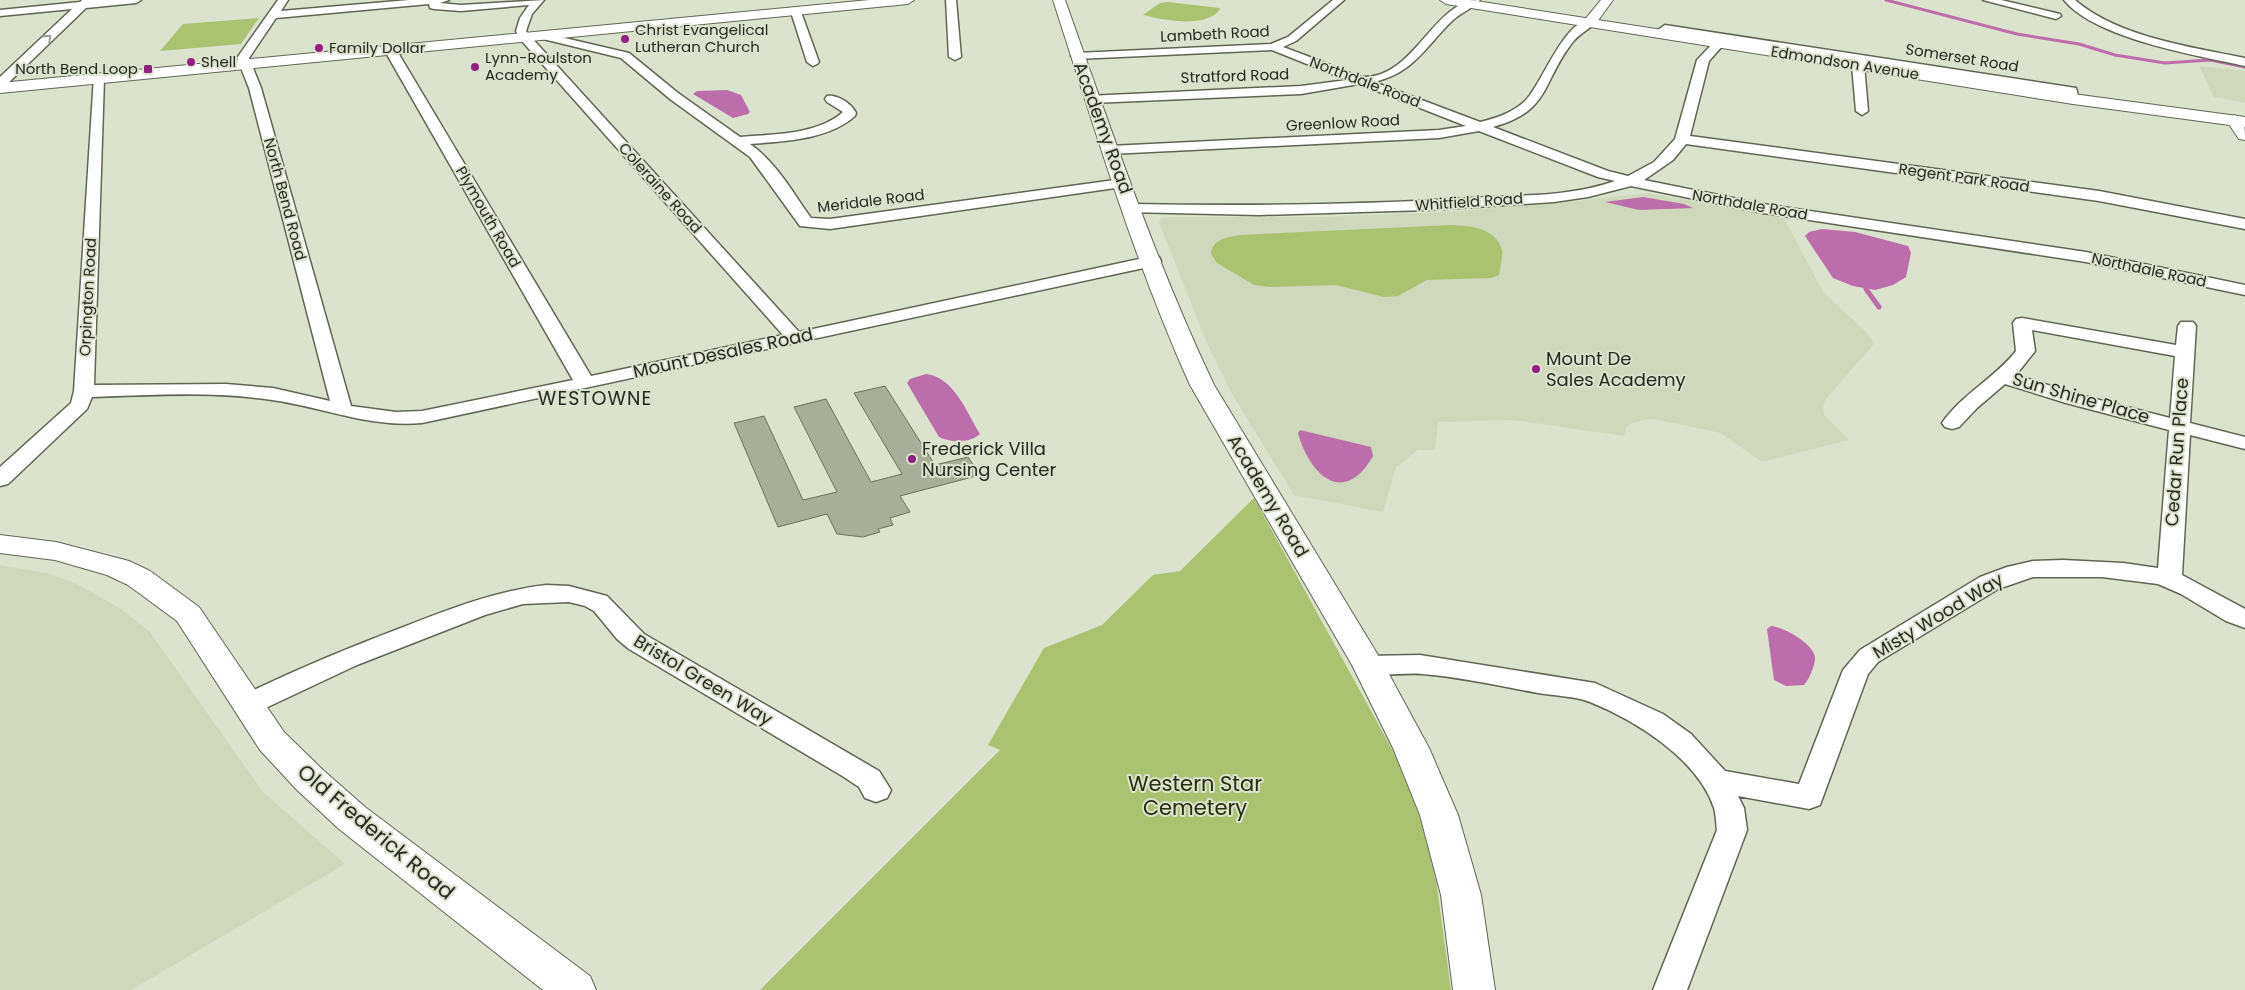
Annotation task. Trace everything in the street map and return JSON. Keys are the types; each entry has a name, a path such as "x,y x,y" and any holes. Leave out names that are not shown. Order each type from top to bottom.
{"main road":[{"path":"0,86 247,65 908,0"},
{"name":"Academy Road","path":"1058,0 1110,150 1153,261 1180,340 1202,385 1368,665 1411,748 1438,814 1461,895 1474,990"},
{"name":"Edmondson Avenue","path":"1446,0 1473,2 1589,23 1719,43 1837,58 1858,65 2073,99 2239,121"},
{"path":"1589,23 1608,0"},
{"path":"2239,121 2245,135"},
{"name":"Old Frederick Road","path":"0,544 56,551 118,568 139,578 188,614 272,741 310,780 352,818 576,990"}],"street":[{"path":"0,13 85,2 136,0"},
{"path":"247,65 244,58 283,0"},
{"name":"Lambeth Road","path":"1077,56 1274,47 1292,38 1338,0"},
{"path":"1990,0 2056,16"},
{"path":"2069,0 2083,12 2115,27 2184,48 2245,62"},
{"path":"273,15 439,1"},
{"path":"439,1 434,6 452,8 538,1"},
{"path":"525,38 521,32 524,20 538,1"},
{"path":"0,86 85,2"},
{"path":"947,2 955,57"},
{"name":"Stratford Road","path":"1092,99 1300,90 1362,81 1393,72 1404,66 1449,18 1473,2"},
{"path":"796,12 813,62"},
{"name":"Greenlow Road","path":"1110,150 1409,136 1481,127 1503,120 1526,108 1532,102 1568,40 1589,23"},
{"name":"Somerset Road","path":"1659,34 1666,28 1837,58 2072,91 2073,99"},
{"name":"Meridale Road","path":"543,36 625,55 674,96 738,141 762,161 802,219 812,225 1122,183"},
{"name":"Coleraine Road","path":"525,38 795,338"},
{"name":"Whitfield Road","path":"1132,209 1239,211 1379,208 1566,195 1604,189 1629,181 1677,148 1682,140 1703,60 1719,43"},
{"name":"Northdale Road","path":"1274,47 1603,174 1629,181 1697,196 1827,218 2074,254 2245,290"},
{"name":"Plymouth Road","path":"391,51 585,383"},
{"name":"North Bend Road","path":"247,65 342,410"},
{"path":"1858,65 1862,111"},
{"name":"Orpington Road","path":"0,479 80,406 84,391 98,79"},
{"path":"738,141 809,132 841,122 850,113 848,109 831,99"},
{"name":"Regent Park Road","path":"1682,140 2099,196 2245,224"},
{"name":"Mount Desales Road","path":"84,391 238,391 272,394 342,410 397,418 418,418 1153,261"},
{"name":"Sun Shine Place","path":"1952,423 1964,407 2018,363 2026,351 2022,323 2184,352"},
{"name":"Cedar Run Place","path":"2169,579 2178,425 2187,326"},
{"name":"Sun Shine Place","path":"2003,377 2074,399 2245,443"},
{"name":"Misty Wood Way","path":"1716,781 1809,797 1856,670 1869,656 1989,583 2009,573 2034,568 2066,568 2142,574 2169,579 2193,589 2245,619"},
{"name":"Bristol Green Way","path":"247,705 316,670 474,610 530,596 576,595 594,600 605,606 626,633 651,650 854,769 869,779 876,790"},
{"path":"1368,665 1420,664 1453,668 1595,693 1660,726 1681,742 1716,781 1729,808 1732,830 1670,990"}],"shaded area":[{"path":"2199,66 2245,71 2245,103 2214,97"},
{"path":"727,90 741,95 750,112 748,114 733,118 693,94 697,91"},
{"name":"Mount De Sales Academy","path":"1648,193 1784,218 1823,292 1866,332 1872,340 1873,345 1825,400 1823,408 1824,415 1849,440 1762,462 1721,433 1659,420 1648,419 1632,423 1626,428 1624,436 1514,420 1438,422 1435,450 1418,450 1396,467 1383,512 1294,495 1231,392 1207,343 1159,222 1162,218 1170,217 1325,217 1446,212 1561,203"},
{"path":"1643,197 1684,204 1693,208 1639,210 1605,202"},
{"path":"1822,229 1855,232 1908,246 1911,253 1906,277 1893,285 1875,290 1853,286 1833,278 1805,236 1809,232"},
{"path":"926,374 936,377 952,389 959,397 980,434 971,439 960,441 939,437 907,383 910,379"},
{"path":"1300,430 1371,447 1373,456 1362,471 1351,480 1340,482 1329,480 1319,473 1311,462 1303,448 1298,433"},
{"path":"0,565 47,573 79,585 121,609 149,631 263,792 345,864 131,990 0,990"},
{"path":"1771,626 1783,629 1798,637 1810,647 1815,658 1814,665 1804,685 1786,686 1774,680 1767,629"}],"green space":[{"path":"1168,2 1220,9 1214,15 1195,21 1172,21 1143,15 1160,3"},
{"path":"259,18 241,44 160,51 183,24"},
{"path":"1452,225 1475,228 1495,237 1502,251 1499,275 1491,278 1427,280 1398,296 1384,297 1336,285 1270,287 1254,285 1217,263 1211,254 1217,242 1240,235"},
{"name":"Western Star Cemetery","path":"1254,498 1393,751 1419,815 1436,880 1451,990 760,990 1000,750 988,745 1044,648 1102,625 1153,575 1180,571"}],"building":[{"name":"Frederick Villa Nursing Center","path":"885,386 935,465 968,457 980,475 900,496 910,512 890,518 893,525 878,529 880,532 863,537 837,534 827,514 778,527 734,423 764,416 803,500 837,492 794,407 826,399 871,482 902,474 854,393"}],"waterway":[{"path":"1886,0 2017,34 2079,44 2115,55 2165,63 2210,60 2245,67"},
{"path":"1866,289 1879,307"}],"place":[{"name":"Christ Evangelical Lutheran Church","path":"625,39"},
{"name":"Family Dollar","path":"319,48"},
{"name":"Shell","path":"191,62"},
{"name":"Lynn-Roulston Academy","path":"475,67"},
{"name":"North Bend Loop","path":"148,69"},
{"name":"Mount De Sales Academy","path":"1536,369"},
{"name":"Frederick Villa Nursing Center","path":"912,459"}],"district":[{"name":"WESTOWNE","path":"595,398"}]}
